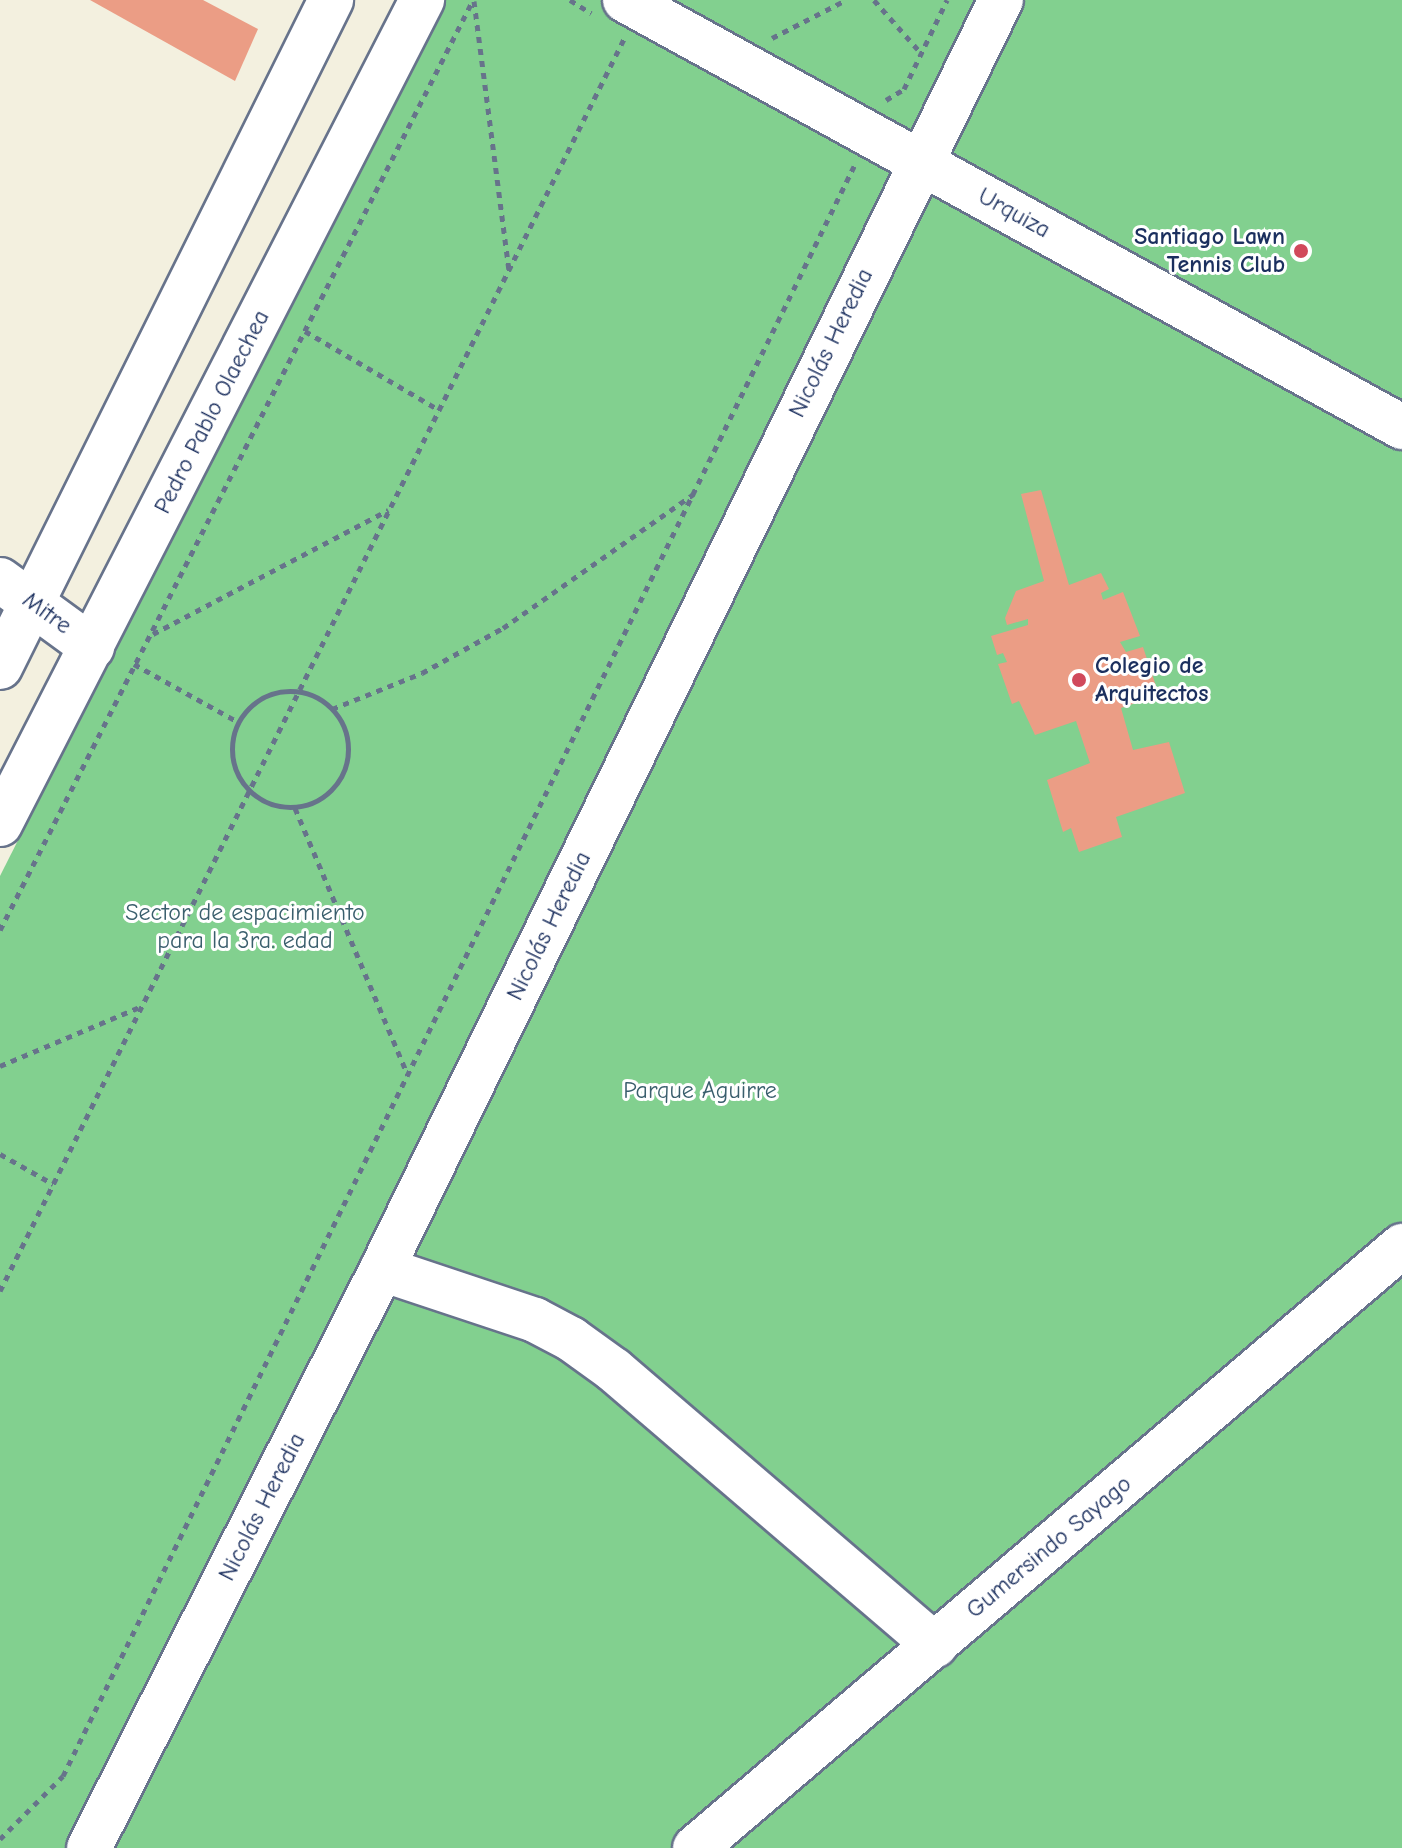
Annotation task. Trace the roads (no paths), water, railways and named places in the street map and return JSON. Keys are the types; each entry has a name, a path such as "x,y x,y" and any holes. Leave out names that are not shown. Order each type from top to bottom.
{"street":[{"path":"0,667 16,591 331,0"},
{"name":"Pedro Pablo Olaechea","path":"0,824 422,0"},
{"name":"Nicolás Heredia","path":"89,1848 382,1269 919,161 1001,0"},
{"name":"Urquiza","path":"626,16 876,111 919,161 1402,427"},
{"name":"Mitre","path":"16,591 92,647"},
{"name":"Gumersindo Sayago","path":"695,1848 1402,1246"},
{"path":"382,1269 535,1320 582,1347 935,1645"}],"place":[{"name":"Santiago Lawn Tennis Club","path":"1301,251"},
{"name":"Colegio de Arquitectos","path":"1079,680"}],"park label":[{"name":"Sector de espacimiento para la 3ra. edad","path":"245,927"},
{"name":"Parque Aguirre","path":"700,1091"}]}
